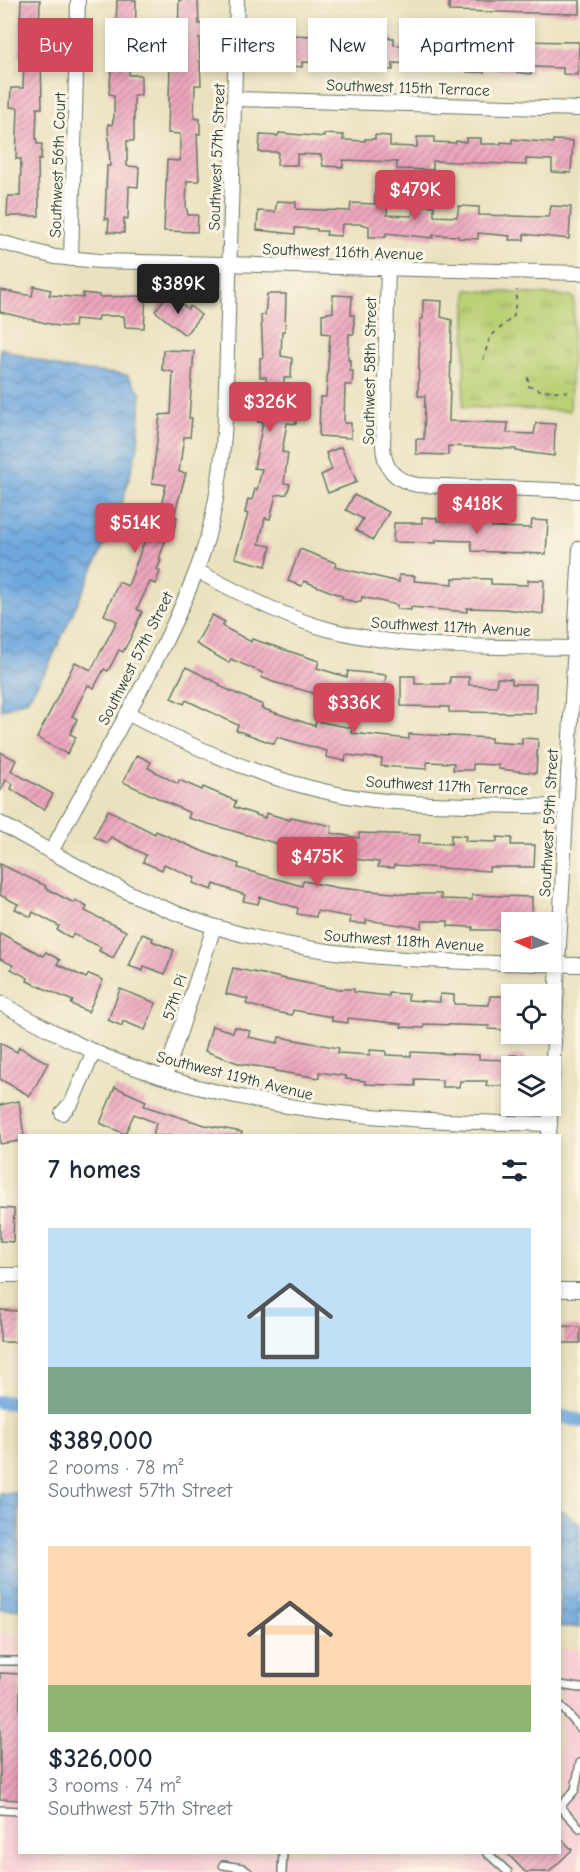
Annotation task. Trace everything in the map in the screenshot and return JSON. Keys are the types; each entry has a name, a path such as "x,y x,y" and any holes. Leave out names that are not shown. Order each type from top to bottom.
{"street":[{"name":"Southwest 56th Court","path":"71,259 78,0"},
{"name":"Southwest 57th Street","path":"51,852 168,636 196,571 210,528 223,451 237,0"},
{"name":"Southwest 115th Terrace","path":"235,99 580,109"},
{"name":"Southwest 116th Avenue","path":"0,242 71,259 580,273"},
{"name":"Southwest 58th Street","path":"388,269 383,446 386,464 391,472 401,481 418,485 580,491"},
{"name":"Southwest 59th Street","path":"560,912 580,548"},
{"name":"Southwest 117th Avenue","path":"196,571 286,614 328,630 362,638 416,643 574,648"},
{"name":"Southwest 117th Terrace","path":"128,713 229,763 312,788 394,802 564,807"},
{"name":"Southwest 118th Avenue","path":"0,823 51,852 148,901 214,927 313,950 387,958 501,962"},
{"name":"57th Pi","path":"165,1077 214,927"},
{"name":"Southwest 118th Avenue","path":"561,964 580,965"},
{"name":"Southwest 59th Street","path":"549,1130 558,972"},
{"name":"Southwest 119th Avenue","path":"0,1004 94,1051 165,1077 268,1104 359,1117 549,1130"},
{"path":"62,1113 72,1102 94,1051"},
{"path":"0,1275 18,1275"},
{"path":"561,1290 580,1290"}],"lane":[{"path":"0,1661 18,1661"},
{"path":"561,1685 580,1688"},
{"path":"561,1706 580,1728"},
{"path":"561,1805 575,1790 580,1763"},
{"path":"561,1807 580,1828"},
{"path":"0,1810 18,1810"},
{"path":"574,1821 580,1815"},
{"path":"282,1872 283,1854"},
{"path":"488,1854 508,1872"},
{"path":"223,1865 242,1868 248,1872"}],"path":[{"path":"483,360 490,337 514,316 517,290"},
{"path":"528,377 528,386 540,390 572,392"}],"shaded area":[{"path":"0,1633 18,1634 18,1854 561,1854 561,1649 580,1649 580,1872 0,1872"}],"green space":[{"path":"467,290 571,296 574,299 570,411 463,407"}],"water":[{"path":"0,348 62,368 127,375 141,393 138,446 120,511 46,671 27,700 1,710"},
{"path":"0,1493 18,1493 18,1609 0,1609"},
{"path":"561,1510 580,1524 580,1627 561,1627"}],"building":[{"path":"21,0 40,0 39,18 20,18"},
{"path":"117,0 136,0 136,18 116,18"},
{"path":"179,0 198,0 201,85 195,85 194,118 200,119 200,134 197,134 199,181 187,181 186,207 188,215 198,215 197,232 164,231 167,160 180,161 180,134 168,133 170,72 188,72 188,18 179,18"},
{"path":"449,0 580,0 580,14 449,11"},
{"path":"296,35 308,36 308,62 302,62 302,67 296,66"},
{"path":"387,38 394,38 394,45 399,45 399,63 393,63 393,70 387,69"},
{"path":"535,41 579,42 578,75 563,74 563,68 535,67"},
{"path":"24,72 41,72 42,108 37,108 36,136 37,144 42,144 41,160 38,160 39,216 7,216 8,196 20,196 21,159 16,159 18,108 10,107 11,88 23,88"},
{"path":"111,72 129,72 129,75 141,75 141,95 134,95 134,141 127,141 127,166 139,167 138,187 129,186 128,219 124,218 124,233 108,232 109,219 105,219 107,166 110,166 108,124 112,125 114,117 114,95 109,94"},
{"path":"279,133 324,137 324,134 344,135 343,140 365,141 365,139 375,139 375,135 390,136 390,146 417,147 417,137 434,137 434,142 456,143 456,141 466,142 466,138 481,138 481,144 512,143 512,139 553,143 553,140 573,141 571,173 552,172 552,160 526,159 526,165 433,161 433,170 397,169 397,162 343,160 343,167 323,166 321,155 297,154 297,165 277,165 278,152 259,152 260,135 278,136"},
{"path":"375,191 388,191 387,215 412,216 415,205 434,206 434,216 457,217 459,206 479,207 479,215 549,217 551,206 571,207 569,239 524,234 524,240 509,240 510,236 478,233 478,239 433,235 433,238 386,233 386,237 369,237 369,226 361,224 342,224 341,236 326,235 327,231 317,231 317,229 295,228 295,234 257,230 258,211 275,212 277,201 296,202 296,209 350,211 351,203 375,204"},
{"path":"34,286 51,290 49,295 83,298 83,293 99,295 99,297 146,296 144,328 125,327 124,316 98,316 97,321 75,319 74,327 58,326 0,312 0,290 32,296"},
{"path":"267,294 286,294 285,331 282,331 281,356 292,358 291,378 284,378 283,404 297,404 296,424 287,423 282,452 288,453 284,483 290,484 287,494 276,495 270,519 265,518 259,544 271,546 266,566 235,558 248,514 245,513 248,499 252,500 255,489 257,490 262,469 254,468 263,422 258,422 259,409 263,409 265,399 266,377 260,377 260,358 263,358 261,315 265,315"},
{"path":"333,295 352,296 351,315 354,315 354,334 349,334 348,360 350,360 350,371 353,371 352,385 345,385 344,423 351,423 351,438 319,436 320,397 326,397 330,334 322,333 322,314 333,312"},
{"path":"167,296 188,309 190,306 201,315 185,335 155,311"},
{"path":"423,300 442,301 441,317 452,320 449,421 508,423 507,433 534,434 536,423 555,424 554,456 516,451 516,449 448,446 448,455 416,454 416,439 424,439 425,396 418,396 420,319 423,319"},
{"path":"163,350 194,351 189,418 192,418 190,437 184,437 179,472 186,473 174,516 177,517 172,537 167,536 159,559 161,560 157,570 160,571 156,584 150,582 137,609 142,612 130,639 123,652 119,650 108,671 104,669 94,688 88,685 72,716 77,719 70,734 76,737 67,754 37,738 75,662 91,670 117,621 104,615 119,582 128,586 148,531 141,529 145,511 159,514 166,485 152,483 160,415 171,414 173,372 162,370"},
{"path":"341,447 357,482 328,493 321,475 332,470 326,453"},
{"path":"354,495 389,512 373,540 356,530 363,519 346,510"},
{"path":"422,517 437,518 437,521 492,520 492,527 531,528 532,520 548,521 546,554 472,551 471,541 393,542 394,523 422,523"},
{"path":"300,549 336,563 335,567 399,582 399,575 415,576 414,581 453,584 453,578 491,579 491,584 528,585 528,580 544,580 543,614 505,609 467,608 467,612 411,607 411,610 397,609 397,605 362,597 361,601 356,602 342,599 342,596 304,581 302,586 288,581"},
{"path":"212,615 225,622 222,626 251,642 252,639 319,661 317,668 347,677 348,671 386,675 381,708 365,706 366,700 328,694 328,697 273,682 261,677 263,673 231,659 229,663 196,644"},
{"path":"186,667 220,684 219,686 263,705 261,708 315,726 316,721 352,728 351,733 409,739 409,734 491,738 491,742 522,744 522,738 538,739 536,773 499,769 499,765 473,764 473,770 453,770 454,763 427,762 427,769 381,766 382,759 346,755 345,761 326,757 327,751 277,737 274,744 236,730 238,725 186,700 184,704 171,698"},
{"path":"401,676 415,676 415,684 450,684 450,677 469,677 469,685 496,686 497,678 512,679 512,684 536,684 535,713 449,712 449,707 401,706"},
{"path":"0,752 16,760 11,771 53,794 44,810 11,789 13,784 6,780 0,792"},
{"path":"137,755 151,762 148,768 178,784 179,780 202,790 203,787 236,801 234,807 265,818 266,813 290,820 291,817 332,826 331,833 359,838 359,833 420,835 419,843 451,844 451,835 466,836 465,841 497,842 497,837 512,838 511,845 535,845 534,867 489,867 489,871 394,865 394,868 378,867 379,862 344,858 343,863 280,850 282,845 188,818 190,813 123,782"},
{"path":"108,810 155,834 156,831 239,864 238,868 302,886 303,881 339,888 404,894 441,894 441,899 472,900 472,895 532,897 532,912 501,912 501,930 473,930 473,927 448,926 448,921 422,921 422,928 366,920 366,924 350,923 351,917 317,911 316,917 297,914 298,908 260,897 258,904 243,901 245,895 214,884 212,890 193,883 195,878 164,864 162,870 143,862 146,855 111,837 107,843 94,837"},
{"path":"0,864 46,886 45,888 74,903 75,900 87,907 85,911 126,931 113,958 99,951 101,947 73,934 71,938 57,930 59,926 33,912 31,917 15,909 18,904 0,895"},
{"path":"0,933 43,956 46,952 60,960 57,964 86,978 89,974 103,980 88,1012 71,1004 73,1001 27,981 28,978 11,969 13,965 0,959"},
{"path":"142,934 174,950 165,974 144,966 143,971 129,966"},
{"path":"233,968 335,989 354,989 354,992 389,996 389,993 408,994 408,1000 440,1002 440,994 454,995 454,1004 489,1005 490,996 501,996 501,1030 488,1029 489,1026 424,1024 424,1028 401,1027 402,1024 348,1018 348,1023 332,1021 332,1017 293,1010 292,1015 271,1011 246,1004 248,999 226,994"},
{"path":"120,989 156,1003 145,1030 123,1021 122,1026 108,1020"},
{"path":"212,1026 233,1032 235,1027 250,1031 248,1037 278,1043 279,1037 339,1048 338,1053 370,1055 370,1050 386,1051 386,1055 411,1056 411,1052 479,1055 479,1059 501,1060 501,1086 486,1086 487,1081 460,1081 459,1087 442,1087 442,1080 415,1079 415,1086 365,1084 365,1081 346,1079 346,1076 319,1072 319,1078 241,1064 205,1051"},
{"path":"0,1043 17,1052 19,1047 48,1063 30,1096 0,1079"},
{"path":"115,1087 146,1101 144,1106 205,1125 242,1132 242,1134 153,1134 156,1123 134,1114 125,1134 100,1123"},
{"path":"19,1101 24,1134 18,1134 18,1141 0,1144 0,1105"},
{"path":"0,1208 14,1209 13,1242 0,1241"},
{"path":"0,1310 18,1311 18,1342 0,1342"},
{"path":"563,1326 580,1327 580,1343 563,1343"},
{"path":"0,1673 18,1674 18,1800 0,1799"},
{"path":"561,1838 572,1850 549,1872 525,1872 508,1854 561,1854"}],"waterway":[{"path":"0,1402 18,1403"},
{"path":"561,1416 580,1421"}]}
